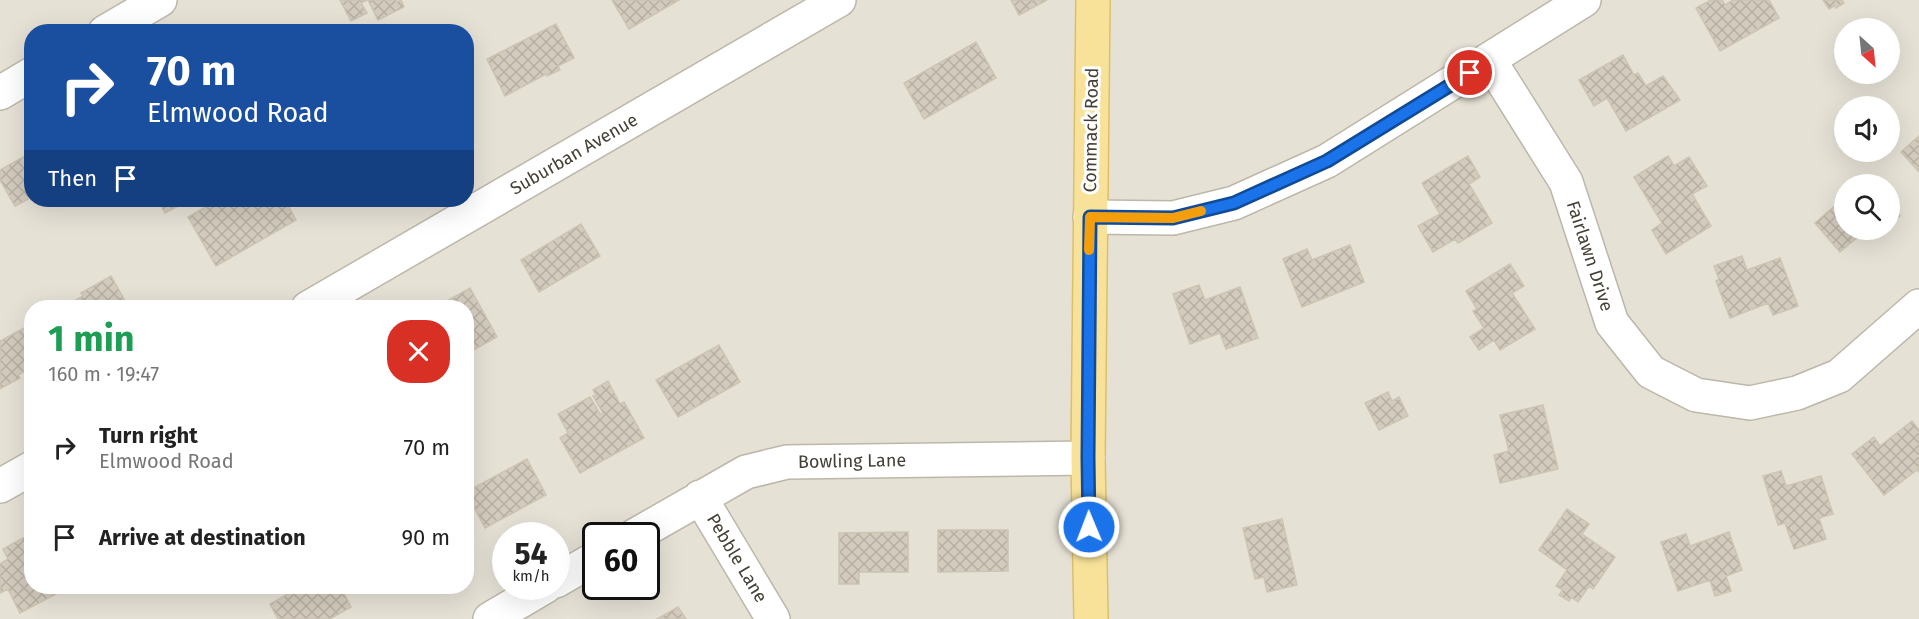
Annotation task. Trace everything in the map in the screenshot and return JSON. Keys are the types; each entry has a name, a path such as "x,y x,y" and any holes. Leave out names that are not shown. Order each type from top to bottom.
{"main road":[{"name":"Commack Road","path":"1091,619 1088,458 1093,0"}],"street":[{"path":"119,24 160,0"},
{"name":"Suburban Avenue","path":"322,300 839,0"},
{"path":"1090,217 1173,218 1234,203 1327,161 1584,0"},
{"name":"Fairlawn Drive","path":"1490,61 1566,182 1612,323 1651,372 1696,395 1750,403 1797,393 1839,376 1919,306"},
{"path":"0,93 24,80"},
{"name":"Bowling Lane","path":"658,522 746,472 787,462 1088,458"},
{"path":"0,486 24,472"},
{"name":"Pebble Lane","path":"700,497 773,619"},
{"path":"490,619 522,600"}],"shaded area":[{"path":"0,0 1919,0 1919,619 0,619"}],"building":[{"path":"340,0 367,0 361,3 367,13 351,21"},
{"path":"368,0 396,0 397,2 401,0 404,7 378,20"},
{"path":"612,0 679,0 629,29"},
{"path":"1011,0 1047,0 1019,15"},
{"path":"1711,0 1722,0 1725,5 1733,0 1769,0 1779,18 1720,51 1696,8"},
{"path":"1823,0 1842,0 1844,3 1829,9"},
{"path":"556,24 574,58 558,66 560,70 547,76 546,74 505,96 487,59"},
{"path":"976,42 996,78 924,119 904,83"},
{"path":"1623,55 1634,75 1638,73 1646,86 1663,76 1680,100 1626,131 1607,98 1594,106 1579,80"},
{"path":"1919,136 1919,172 1901,152"},
{"path":"24,156 24,201 15,206 0,180 0,170"},
{"path":"1468,156 1480,177 1469,184 1492,223 1458,243 1455,239 1433,252 1418,226 1440,214 1422,183"},
{"path":"1668,156 1674,166 1689,157 1707,186 1692,194 1711,226 1666,254 1652,230 1662,223 1634,177"},
{"path":"162,207 176,207 165,213"},
{"path":"206,207 289,207 296,220 216,266 188,217"},
{"path":"1834,207 1834,240 1854,240 1840,252 1815,223"},
{"path":"581,224 600,256 539,292 521,260"},
{"path":"1350,245 1364,282 1302,307 1283,259 1307,249 1312,260"},
{"path":"1742,256 1747,270 1780,258 1798,306 1773,315 1768,303 1730,318 1716,281 1719,279 1714,266"},
{"path":"1510,264 1524,286 1512,293 1535,329 1500,350 1494,340 1479,350 1470,337 1484,328 1473,311 1477,309 1466,291"},
{"path":"111,276 124,300 76,300 83,296 81,293"},
{"path":"1199,285 1205,300 1240,287 1258,338 1226,349 1220,333 1190,344 1173,294"},
{"path":"470,288 497,337 474,350 474,300 449,300"},
{"path":"24,328 24,372 18,375 20,378 0,389 0,341"},
{"path":"719,345 740,382 678,417 656,380"},
{"path":"608,381 620,404 624,402 644,438 580,473 560,438 568,433 558,414 590,397 600,414 603,413 593,396 596,395 593,390"},
{"path":"1388,392 1392,401 1399,397 1408,416 1379,430 1365,403"},
{"path":"1543,405 1558,469 1500,483 1494,455 1509,451 1500,415"},
{"path":"1912,421 1919,430 1919,472 1917,470 1884,495 1852,454 1874,437 1880,446"},
{"path":"527,459 546,495 496,522 492,522 485,528 474,507 474,488"},
{"path":"1781,471 1786,486 1821,476 1833,514 1819,518 1826,539 1794,549 1785,523 1778,525 1763,476"},
{"path":"1567,509 1589,524 1582,534 1615,557 1593,589 1589,586 1578,602 1571,597 1569,601 1559,595 1563,590 1556,586 1567,570 1539,550"},
{"path":"1282,519 1297,585 1267,592 1264,577 1255,579 1243,528"},
{"path":"938,530 1008,530 1008,571 938,572"},
{"path":"908,532 908,572 859,572 859,584 839,584 839,533"},
{"path":"1729,532 1742,570 1726,576 1731,591 1715,596 1710,580 1678,591 1661,542 1686,534 1690,546"},
{"path":"24,537 24,594 56,594 20,613 8,589 0,593 0,564 8,559 3,549"},
{"path":"288,594 344,594 351,607 330,619 278,619 270,604"},
{"path":"678,607 686,619 657,619"}],"slow traffic":[{"path":"1089,250 1090,217 1173,218 1201,211"}],"route":[{"path":"1089,527 1090,217 1173,218 1234,203 1327,161 1470,73"}]}
